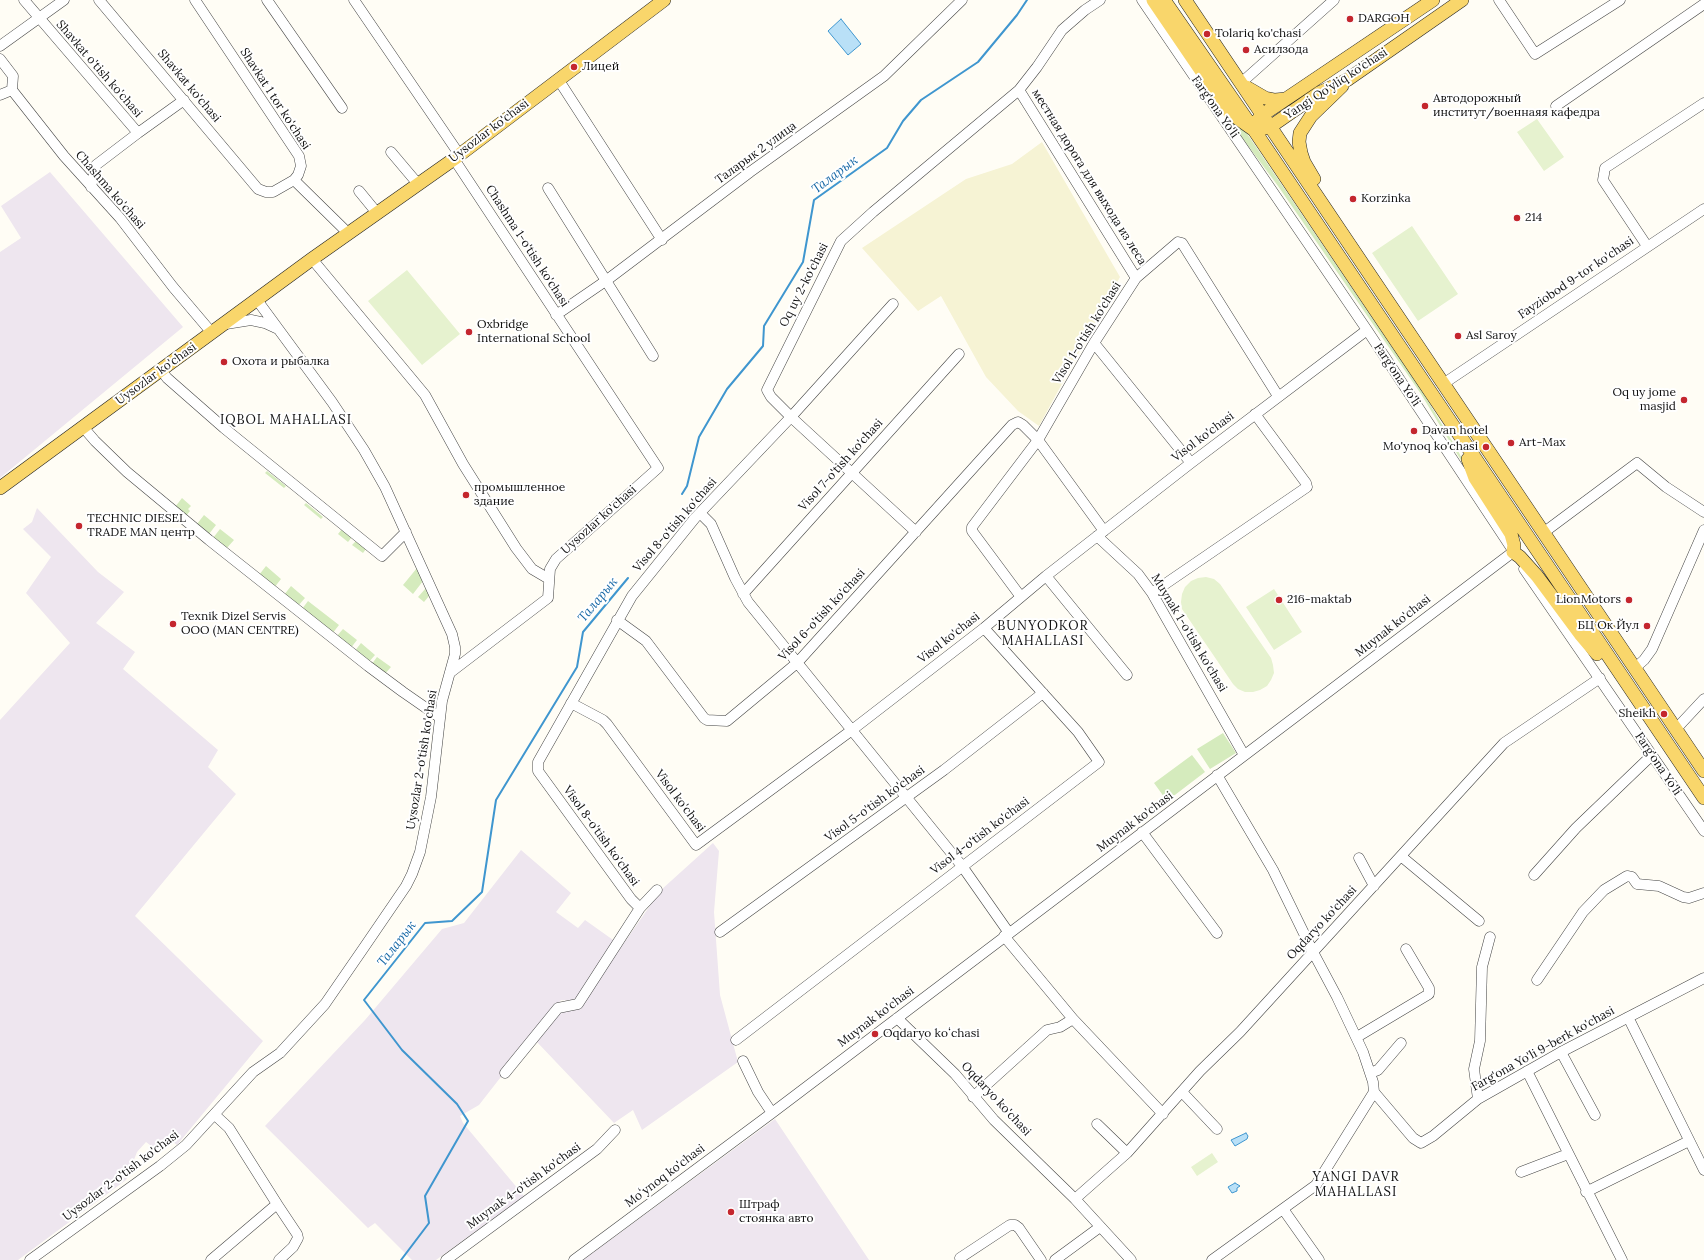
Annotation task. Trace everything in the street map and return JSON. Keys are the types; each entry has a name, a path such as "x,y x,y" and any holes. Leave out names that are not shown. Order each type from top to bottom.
{"main road":[{"name":"Uysozlar ko'chasi","path":"0,488 312,259 418,184 664,0"},
{"path":"1153,0 1230,113 1254,130 1270,127"},
{"name":"Farg'ona Yo'li","path":"1164,0 1254,130 1639,704 1704,798"},
{"path":"1185,0 1334,224 1704,770"},
{"name":"Yangi Qo'yliq ko'chasi","path":"1254,130 1257,121 1262,115 1433,0"},
{"name":"Yangi Qo'yliq ko'chasi","path":"1270,127 1319,93 1347,80 1462,0"},
{"path":"1334,224 1321,196 1296,154 1291,139 1292,131 1298,120 1335,93 1347,80"},
{"path":"1241,83 1265,98 1275,100 1286,99"},
{"path":"1458,435 1475,478 1514,539 1513,552 1520,557 1538,576 1580,634 1639,704"}],"street":[{"name":"Shavkat o'tish ko'chasi","path":"24,0 138,133 96,165 91,187"},
{"path":"0,46 64,0"},
{"name":"Shavkat ko'chasi","path":"99,0 258,189 266,192 273,192 294,180"},
{"path":"267,0 342,108"},
{"name":"Chashma 1-o'tish ko'chasi","path":"354,0 456,156 556,315 658,468"},
{"name":"Таларык 2 улица","path":"556,315 662,240 750,172 884,76 962,0"},
{"name":"Oq uy 2-ko'chasi","path":"916,532 771,397 767,390 841,241 873,212 1019,90 1037,67 1062,30 1085,10 1100,0"},
{"name":"Farg'ona Yo'li","path":"1142,0 1367,330 1513,552 1704,831"},
{"path":"1241,83 1333,0"},
{"path":"1498,0 1536,54 1620,0"},
{"name":"Shavkat 1 tor ko'chasi","path":"198,1 297,151 301,171 294,180"},
{"path":"1556,106 1704,4"},
{"path":"0,59 13,76 12,90 0,95"},
{"path":"558,79 662,240"},
{"name":"Chashma ko'chasi","path":"12,90 64,156 120,218 173,287 217,329"},
{"name":"местная дорога для выхода из леса","path":"1019,90 1136,278"},
{"path":"138,133 184,100"},
{"path":"1647,246 1603,180 1605,168 1704,103"},
{"path":"391,152 418,184"},
{"path":"294,180 348,233"},
{"path":"548,188 607,280 653,356"},
{"path":"359,191 377,213"},
{"name":"Fayziobod 9-tor ko'chasi","path":"1443,384 1704,209"},
{"name":"Visol 1-o'tish ko'chasi","path":"1021,597 972,529 1038,440 1094,343 1136,278 1178,242 1182,243 1278,396"},
{"path":"312,259 425,395 463,464 516,548 532,569 549,579"},
{"name":"Uysozlar 2-o'tish ko'chasi","path":"30,1260 160,1166 186,1145 253,1072 280,1053 324,1004 406,886 416,863 426,824 434,776 439,717 455,654 452,634 385,487 364,450 345,421 257,300"},
{"name":"Visol 8-o'tish ko'chasi","path":"640,908 631,899 538,771 538,762 617,620 632,596 700,513 893,304"},
{"path":"217,329 237,321 251,320 265,323 279,329"},
{"name":"Visol ko'chasi","path":"571,703 603,720 607,724 696,845 852,730 984,628 1100,533 1278,396 1367,330"},
{"path":"1094,343 1191,463"},
{"name":"Visol 7-o'tish ko'chasi","path":"743,594 959,354"},
{"path":"161,370 167,378 224,428 382,556 406,532"},
{"path":"1152,593 1307,487 1306,483 1255,414"},
{"name":"Muynak 1-o'tish ko'chasi","path":"1018,422 1038,440 1100,533 1138,574 1152,593 1244,755"},
{"name":"Visol 6-o'tish ko'chasi","path":"617,620 646,640 698,712 707,720 728,721 797,663 1012,425 1018,422"},
{"path":"83,426 95,441 127,472 209,540 368,666 439,717"},
{"path":"1543,533 1637,463 1666,487 1704,512"},
{"name":"Uysozlar ko'chasi","path":"450,672 548,598 550,589 550,569 556,559 658,468"},
{"path":"700,513 711,524 743,594 797,663 907,796 962,866 1006,934 1073,1019 1163,1114"},
{"path":"1635,668 1644,660 1652,649 1704,530"},
{"name":"Muynak ko'chasi","path":"772,1112 1513,552"},
{"path":"1046,576 1127,675"},
{"name":"Visol 4-o'tish ko'chasi","path":"736,1040 1100,762 1078,732 984,628"},
{"name":"Oqdaryo ko'chasi","path":"1075,1199 1127,1153 1200,1071 1240,1032 1402,857 1504,743 1600,678"},
{"name":"Visol 5-o'tish ko'chasi","path":"720,932 1023,711 1044,693"},
{"path":"1676,729 1704,699"},
{"path":"1534,875 1576,828 1652,755"},
{"path":"1212,1260 1316,1185 1374,1092 1370,1074 1356,1037 1337,997 1272,870 1217,775"},
{"path":"1142,832 1217,933"},
{"path":"1402,857 1479,921"},
{"path":"1358,858 1374,886"},
{"path":"1536,980 1583,912 1604,890 1627,876 1632,877 1637,884 1659,886 1683,897 1689,898 1704,893"},
{"path":"505,1073 558,1008 578,1004 640,908 657,890"},
{"path":"1478,1099 1474,1069 1480,1041 1482,967 1490,937"},
{"path":"1356,1037 1429,994 1429,988 1406,949"},
{"name":"Farg'ona Yo'li 9-berk ko'chasi","path":"1374,1092 1413,1138 1420,1143 1433,1136 1478,1099 1560,1052 1704,978"},
{"path":"1628,1017 1704,1170"},
{"name":"Oqdaryo ko'chasi","path":"897,1018 955,1074 994,1120 1075,1199 1131,1260"},
{"path":"973,1097 1047,1030 1060,1027 1073,1019"},
{"path":"1370,1074 1378,1070 1401,1043"},
{"path":"1560,1052 1595,1115"},
{"path":"743,1061 758,1092 772,1112"},
{"path":"1527,1071 1586,1192 1622,1260"},
{"path":"1182,1092 1217,1130"},
{"name":"Moʻynoq ko'chasi","path":"574,1260 772,1112"},
{"path":"215,1115 229,1128 277,1204 298,1234 298,1238 293,1247 278,1260"},
{"path":"1097,1124 1127,1153"},
{"name":"Muynak 4-o'tish ko'chasi","path":"446,1260 597,1149 615,1130"},
{"path":"1586,1192 1690,1141"},
{"path":"1521,1172 1568,1154"},
{"path":"215,1259 277,1204"},
{"path":"1283,1210 1319,1260"},
{"path":"960,1258 1010,1225 1019,1228 1041,1260"},
{"path":"1054,1260 1100,1226"}],"shaded area":[{"path":"1042,142 1120,277 1039,426 1018,411 986,377 941,296 918,311 862,248 966,179 1012,164"},
{"path":"50,172 183,327 0,478 0,252 21,238 1,206"},
{"path":"37,508 98,572 124,592 96,623 135,652 123,669 218,750 208,767 236,794 135,916 263,1041 177,1145 168,1138 158,1151 146,1142 137,1152 126,1180 18,1260 0,1260 0,720 70,643 26,593 51,557 23,529 32,522"},
{"path":"713,843 719,851 714,912 720,995 738,1062 642,1130 633,1110 614,1123 536,1041 562,1010 578,1009 661,890"},
{"path":"521,850 571,893 556,912 578,928 585,920 616,942 576,1001 561,1000 479,1105 460,1116 463,1123 524,1196 436,1260 412,1260 375,1223 368,1228 265,1126 365,1020 442,929 464,923"},
{"path":"775,1119 869,1260 583,1260"}],"green space":[{"path":"1537,119 1564,157 1544,171 1517,132"},
{"path":"1231,123 1245,130 1423,393 1457,449 1469,472 1421,394 1278,186"},
{"path":"1412,226 1458,294 1418,321 1372,253"},
{"path":"407,270 460,334 422,365 368,301"},
{"path":"267,471 286,486 284,488 265,473"},
{"path":"182,498 191,506 188,509 190,511 186,516 175,507"},
{"path":"306,503 323,517 321,519 304,505"},
{"path":"204,515 216,525 209,534 197,524"},
{"path":"220,529 234,540 226,549 213,538"},
{"path":"342,529 352,537 348,542 338,534"},
{"path":"356,541 366,549 363,553 352,545"},
{"path":"266,566 281,579 274,588 259,575"},
{"path":"417,568 423,581 413,594 403,585"},
{"path":"1206,577 1214,579 1220,584 1271,658 1274,673 1267,686 1260,690 1245,692 1238,689 1233,684 1182,609 1182,594 1185,587 1191,581"},
{"path":"291,586 305,598 298,606 284,595"},
{"path":"426,588 429,596 424,602 418,597"},
{"path":"1274,589 1302,632 1274,650 1246,607"},
{"path":"308,601 339,625 332,634 302,609"},
{"path":"343,629 357,640 350,649 336,637"},
{"path":"361,643 375,655 368,663 354,652"},
{"path":"377,657 391,667 384,675 371,665"},
{"path":"1223,733 1236,753 1210,769 1197,749"},
{"path":"1192,755 1205,772 1167,801 1154,783"},
{"path":"1212,1153 1218,1162 1197,1176 1191,1167"}],"water":[{"path":"841,19 861,44 848,55 828,31"},
{"path":"1246,1133 1248,1136 1247,1139 1235,1146 1231,1140"},
{"path":"1235,1183 1240,1186 1237,1188 1237,1191 1232,1193 1228,1187"}],"waterway":[{"name":"Таларык","path":"682,494 687,486 699,437 727,389 763,346 764,326 803,262 814,200 887,148 903,121 921,100 978,62 1017,15 1027,0"},
{"name":"Таларык","path":"401,1260 429,1223 425,1196 468,1121 457,1104 402,1050 364,1000 425,923 452,921 482,892 496,800 577,667 583,632 628,578"}],"place":[{"name":"DARGOH","path":"1350,19"},
{"name":"Tolariq ko'chasi","path":"1207,34"},
{"name":"Асилзода","path":"1246,50"},
{"name":"Лицей","path":"574,67"},
{"name":"Автодорожный институт/военнаяя кафедра","path":"1425,106"},
{"name":"Korzinka","path":"1353,199"},
{"name":"214","path":"1517,218"},
{"name":"Oxbridge International School","path":"469,332"},
{"name":"Asl Saroy","path":"1458,336"},
{"name":"Охота и рыбалка","path":"224,362"},
{"name":"Oq uy jome masjid","path":"1684,400"},
{"name":"Davan hotel","path":"1414,431"},
{"name":"Art-Max","path":"1511,443"},
{"name":"Mo'ynoq ko'chasi","path":"1486,447"},
{"name":"промышленное здание","path":"466,495"},
{"name":"TECHNIC DIESEL TRADE MAN центр","path":"79,526"},
{"name":"216-maktab","path":"1279,600"},
{"name":"LionMotors","path":"1629,600"},
{"name":"Texnik Dizel Servis OOO (MAN CENTRE)","path":"173,624"},
{"name":"БЦ Ок Йул","path":"1647,626"},
{"name":"Sheikh","path":"1664,714"},
{"name":"Oqdaryo koʻchasi","path":"875,1034"},
{"name":"Штраф стоянка авто","path":"731,1212"}],"district":[{"name":"IQBOL MAHALLASI","path":"286,420"},
{"name":"BUNYODKOR MAHALLASI","path":"1043,634"},
{"name":"YANGI DAVR MAHALLASI","path":"1356,1184"}]}
